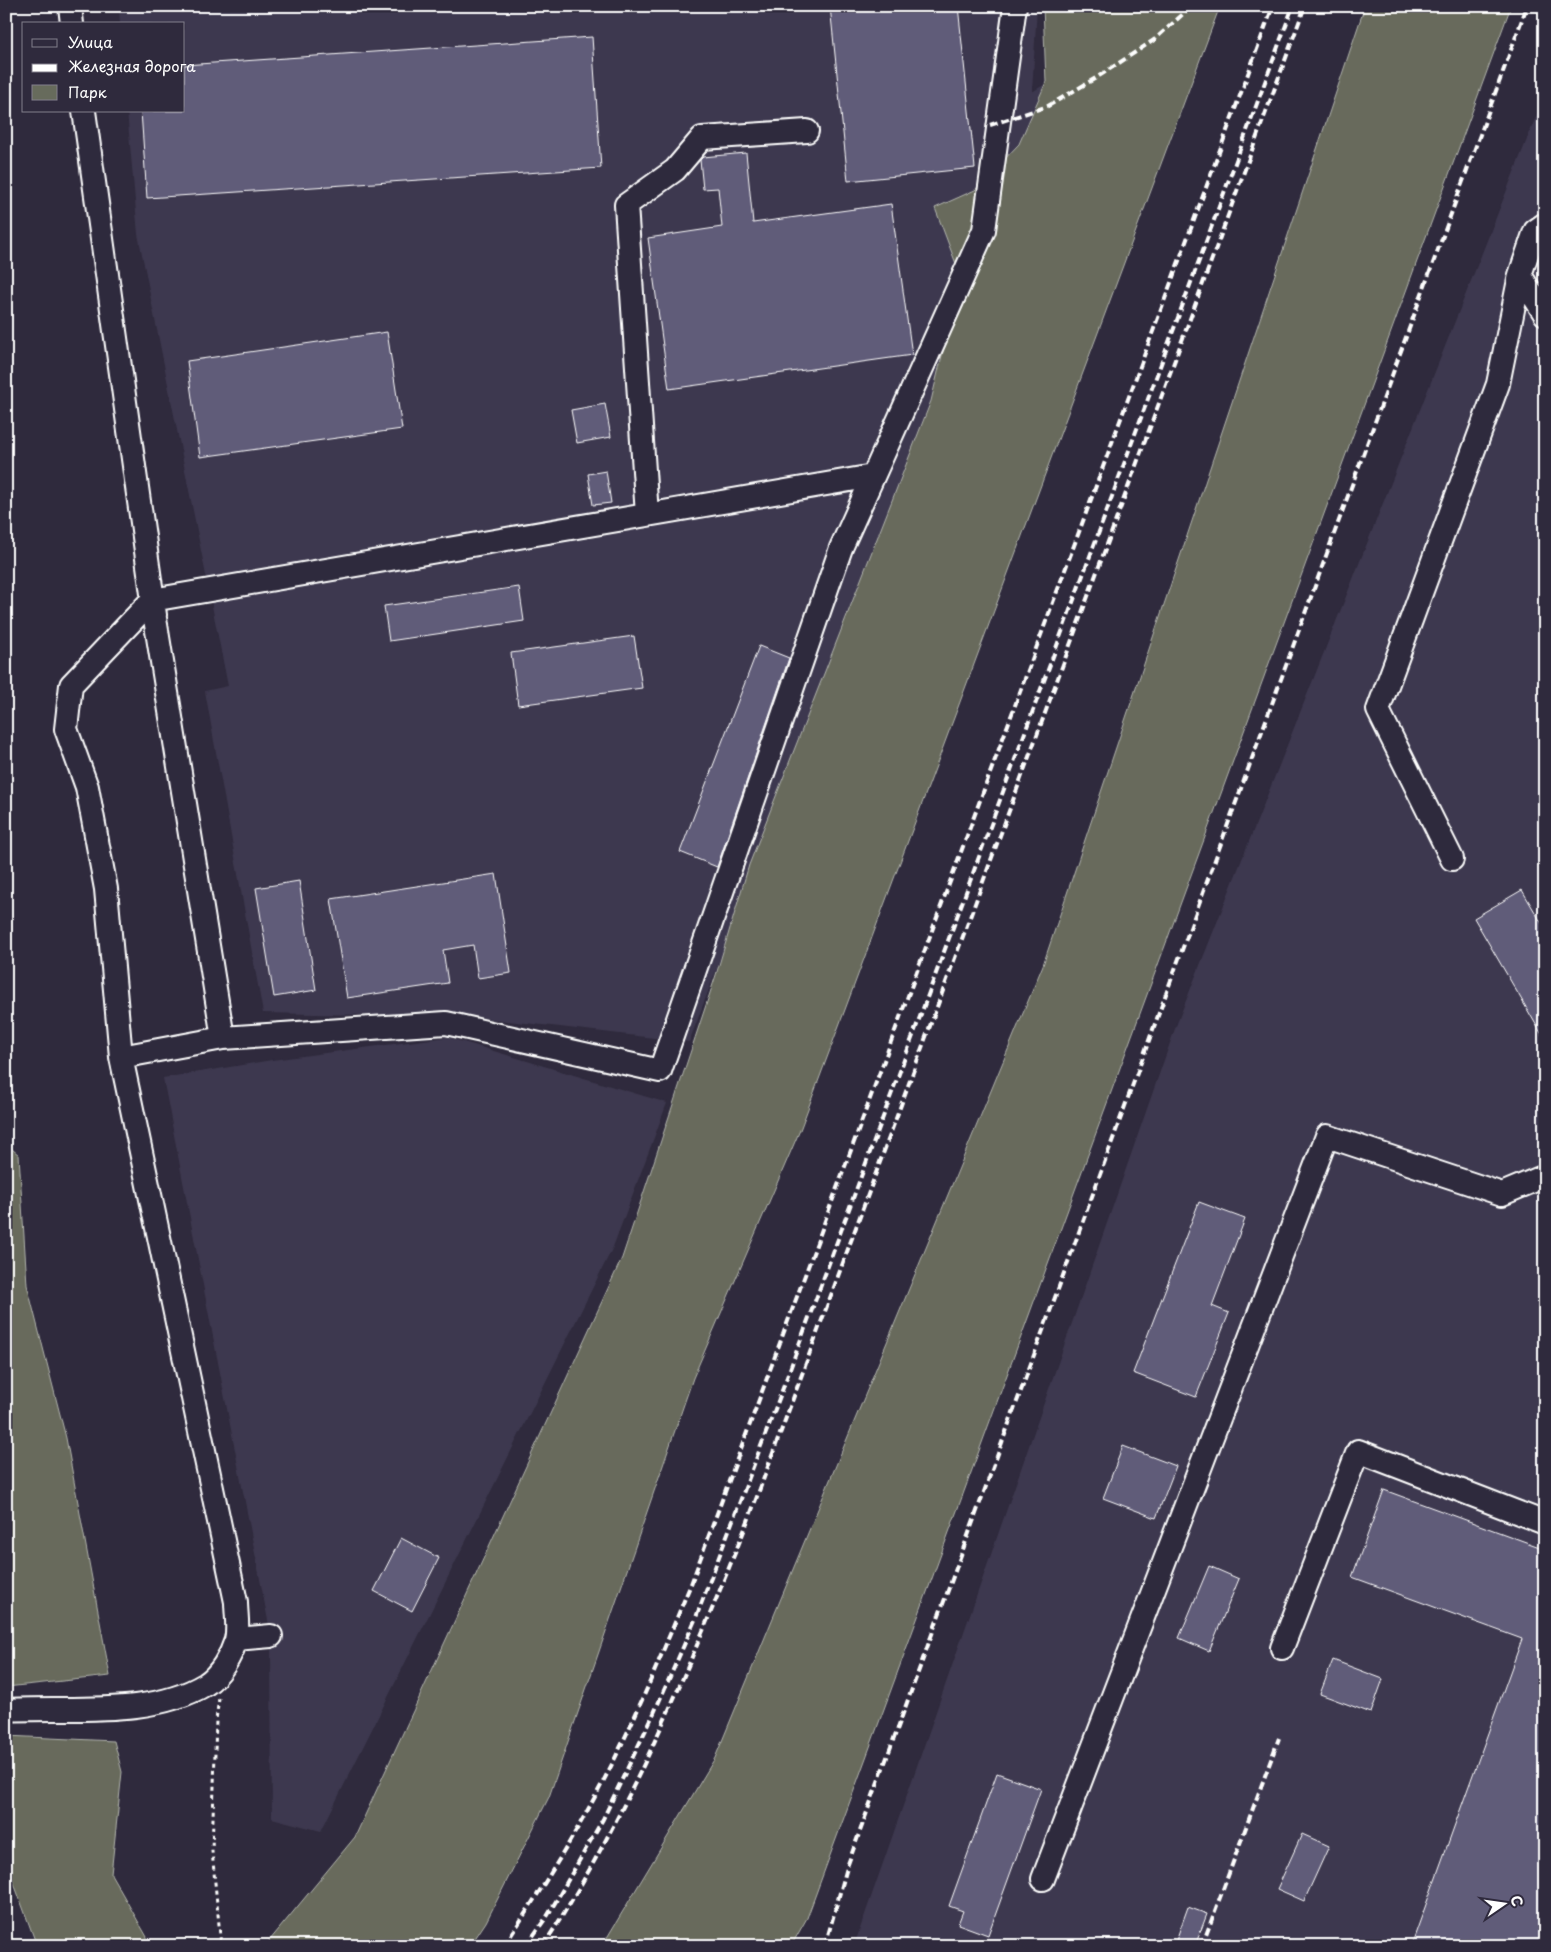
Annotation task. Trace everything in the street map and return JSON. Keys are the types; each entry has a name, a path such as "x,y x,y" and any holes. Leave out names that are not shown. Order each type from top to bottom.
{"street":[{"path":"70,6 72,22"},
{"path":"121,1057 223,1038 446,1022 660,1071 841,548 984,230 1015,6"},
{"path":"84,112 154,607 223,1038"},
{"path":"647,515 626,205 674,170 702,138 807,131"},
{"path":"1452,860 1378,710 1498,384 1520,276 1536,231 1545,224"},
{"path":"1520,276 1545,314"},
{"path":"6,1710 124,1707 176,1698 207,1683 222,1668 236,1639 236,1602 121,1057 106,889 87,787 66,729 71,685 154,607 647,515 873,476"},
{"path":"1043,1879 1326,1136 1502,1194 1545,1176"},
{"path":"1282,1648 1358,1451 1545,1523"},
{"path":"236,1639 271,1636"}],"path":[{"path":"221,1946 212,1851 216,1720 222,1668"}],"shaded area":[{"path":"119,6 1037,6 1032,92 1089,58 1019,167 689,1042 474,1017 263,1013 205,691 228,686 138,234 127,112 185,112 185,22 120,22"},
{"path":"1545,94 1545,1946 854,1946 1176,1026"},
{"path":"447,1037 667,1103 613,1247 321,1831 272,1818 271,1636 163,1078 272,1060"}],"green space":[{"path":"1043,6 1220,6 800,1130 693,1378 549,1797 486,1922 470,1946 265,1946 355,1837 622,1258 716,975 749,865 931,401 961,277 935,208 975,190 1019,144 1046,82"},
{"path":"1365,6 1511,6 807,1918 791,1946 602,1946 715,1758 1043,965"},
{"path":"6,1144 19,1155 27,1285 66,1438 110,1676 6,1687"},
{"path":"6,1736 114,1741 122,1772 111,1874 147,1937 148,1946 37,1946 8,1867 6,1856"}],"building":[{"path":"830,6 958,6 975,168 848,181"},
{"path":"592,37 601,168 147,198 141,112 185,112 185,65"},
{"path":"746,153 753,223 891,204 912,355 669,389 648,238 722,227 718,188 703,189 700,160 703,157"},
{"path":"387,332 402,429 200,457 187,361"},
{"path":"605,404 611,437 577,443 571,410"},
{"path":"606,471 611,503 593,505 588,474"},
{"path":"519,587 524,621 389,641 384,606"},
{"path":"634,636 642,688 518,705 511,653"},
{"path":"759,646 789,658 717,867 680,852"},
{"path":"496,874 511,973 478,978 473,945 443,950 448,983 347,998 331,899"},
{"path":"299,881 316,990 274,997 256,888"},
{"path":"1522,890 1545,929 1545,1040 1474,918"},
{"path":"1199,1202 1245,1219 1212,1306 1229,1313 1196,1397 1133,1373"},
{"path":"1123,1446 1176,1466 1156,1518 1103,1498"},
{"path":"1384,1490 1545,1549 1545,1946 1411,1946 1522,1639 1352,1577"},
{"path":"401,1538 439,1558 412,1611 374,1591"},
{"path":"1209,1566 1239,1579 1209,1651 1179,1638"},
{"path":"1333,1660 1383,1679 1371,1713 1320,1694"},
{"path":"997,1773 1041,1789 988,1935 958,1924 963,1911 949,1906"},
{"path":"1302,1834 1329,1846 1304,1901 1277,1889"},
{"path":"1188,1907 1207,1914 1195,1946 1174,1946"}],"railway":[{"path":"990,125 1048,106 1096,78 1154,40 1192,6"},
{"path":"504,1946 558,1862 618,1753 691,1584 1273,6"},
{"path":"526,1946 548,1915 603,1819 654,1713 695,1620 783,1388 1293,6"},
{"path":"543,1946 574,1896 631,1792 680,1684 748,1521 1305,6"},
{"path":"825,1946 848,1864 1527,6"},
{"path":"1202,1946 1279,1738"}]}
